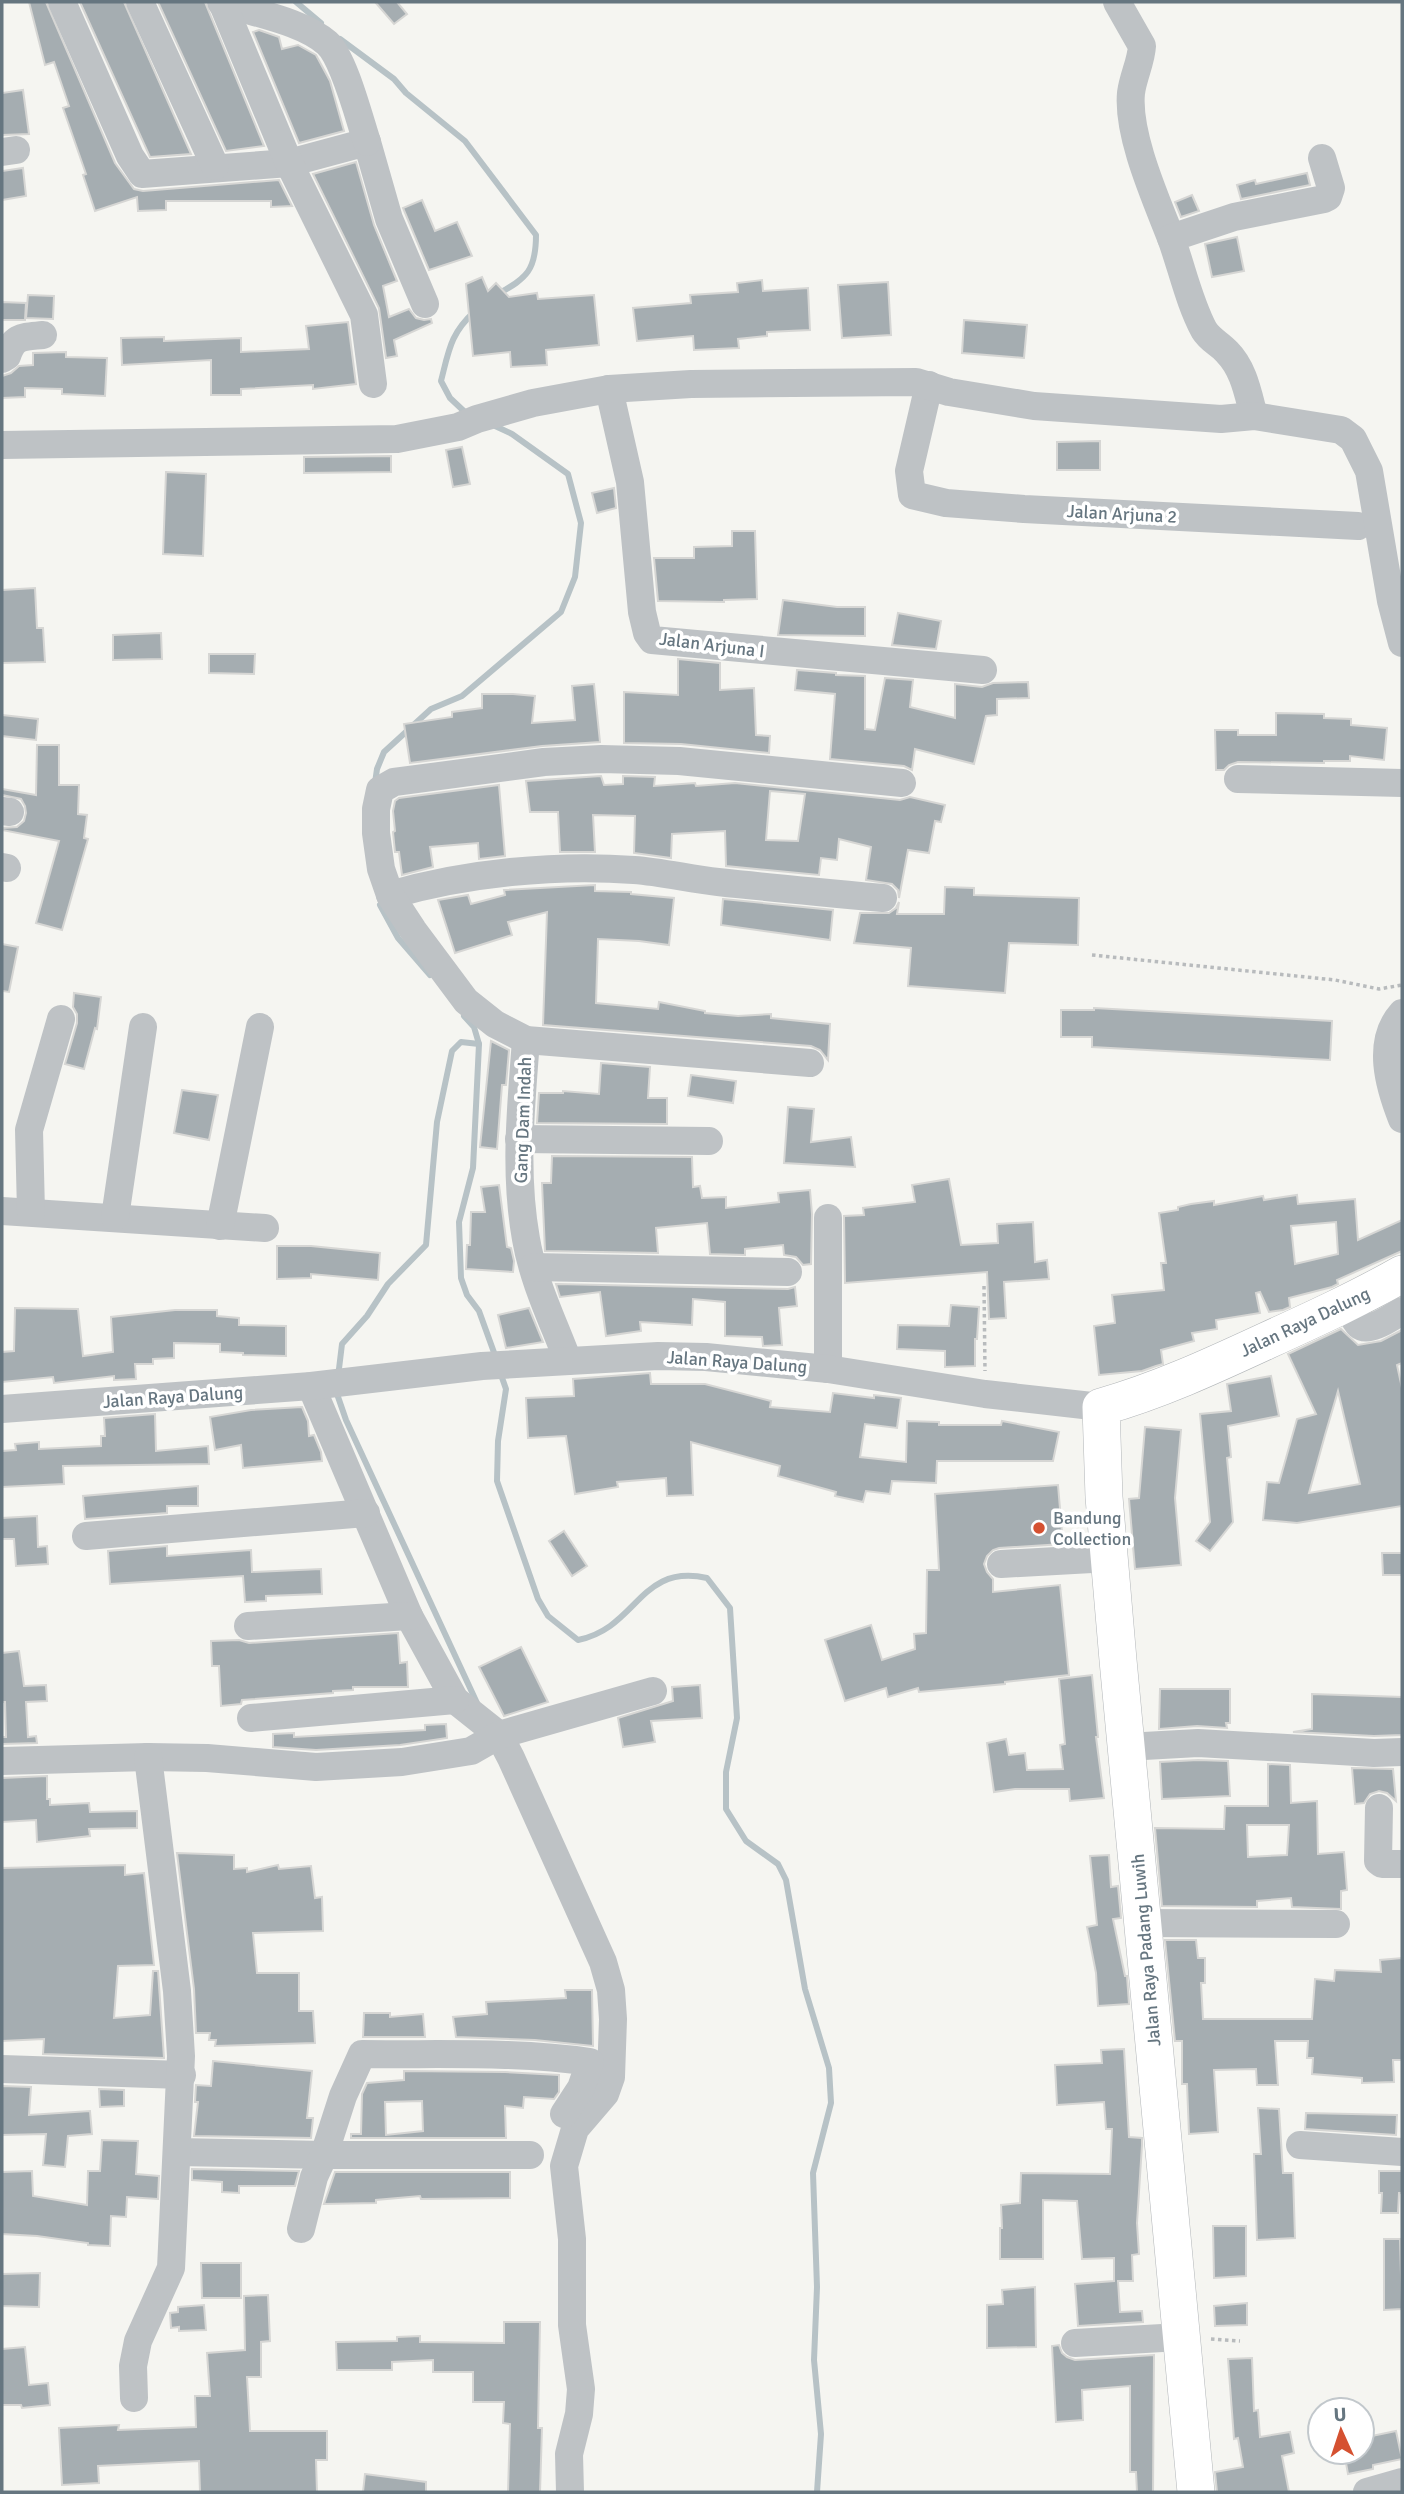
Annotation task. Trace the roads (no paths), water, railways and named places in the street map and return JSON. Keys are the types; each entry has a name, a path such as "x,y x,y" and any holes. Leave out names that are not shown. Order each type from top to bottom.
{"main road":[{"name":"Jalan Raya Dalung","path":"1101,1407 1130,1399 1208,1368 1347,1304 1402,1275"},
{"name":"Jalan Raya Padang Luwih","path":"1101,1407 1103,1486 1196,2492"}],"street":[{"path":"62,2 137,169 142,174 215,166 289,163 367,142"},
{"path":"140,2 215,166"},
{"path":"222,2 313,33 328,44 339,59 389,219 425,304"},
{"path":"222,2 289,163 364,316 373,384"},
{"path":"1117,2 1142,46 1131,95 1133,119 1147,176 1198,318 1206,333 1227,351 1236,363 1246,383 1254,416"},
{"path":"1171,238 1234,217 1328,197 1331,188 1322,158"},
{"path":"2,359 7,356 10,344 16,339 43,335"},
{"path":"2,445 397,439 458,427 533,403 609,389 691,384 897,382 929,385 961,395 1034,406 1221,419 1254,416 1341,430 1353,439 1370,471 1391,601 1402,643"},
{"name":"Jalan Arjuna 2","path":"929,385 909,471 912,495 946,502 1024,509 1358,526"},
{"name":"Jalan Arjuna I","path":"609,389 630,482 642,612 652,640 983,670"},
{"path":"810,1063 526,1040 495,1024 466,1001 412,930 390,895 379,857 376,809 380,790 394,782 544,762 613,759 679,761 902,783"},
{"path":"1238,779 1402,783"},
{"path":"390,895 441,883 537,870 612,869 883,898"},
{"path":"1402,1013 1388,1035 1387,1052 1391,1085 1402,1119"},
{"path":"31,1212 29,1130 61,1019"},
{"path":"115,1217 143,1027"},
{"path":"220,1226 260,1027"},
{"name":"Gang Dam Indah","path":"526,1040 519,1139 521,1203 533,1267 569,1361"},
{"path":"519,1139 709,1141"},
{"path":"2,1211 265,1228"},
{"path":"828,1218 828,1369"},
{"path":"533,1267 788,1272"},
{"path":"1347,1304 1359,1325 1364,1327 1373,1326 1402,1311"},
{"name":"Jalan Raya Dalung","path":"2,1409 311,1387 482,1366 658,1356 706,1357 828,1369 985,1394 1101,1407"},
{"path":"311,1387 409,1616 454,1700 499,1735 569,1884 603,1962 611,1990 613,2040 609,2084 598,2104 584,2116 575,2129 564,2166 572,2239 572,2325 581,2389 579,2414 569,2454 570,2492"},
{"path":"86,1536 366,1513"},
{"path":"1002,1564 1110,1558"},
{"path":"247,1626 409,1616"},
{"path":"2,1761 207,1758 316,1767 402,1762 471,1751 499,1735 653,1691"},
{"path":"251,1718 454,1700"},
{"path":"1126,1746 1198,1743 1374,1753 1402,1752"},
{"path":"134,2398 134,2366 138,2341 173,2259 171,2232 182,2075 177,1991 148,1757"},
{"path":"1379,1808 1378,1861 1382,1864 1402,1864"},
{"path":"1144,1923 1336,1924"},
{"path":"302,2229 314,2177 343,2096 362,2054 570,2059 590,2062 581,2088 564,2113"},
{"path":"2,2069 182,2075"},
{"path":"1300,2145 1402,2152"},
{"path":"177,2152 530,2155"},
{"path":"1075,2343 1180,2337"},
{"path":"1367,2492 1402,2482"}],"waterway":[{"path":"296,2 321,23"},
{"path":"340,39 394,79 406,93 465,141 536,235 534,257 528,272 498,294"},
{"path":"467,414 450,398 441,381 455,335 475,311"},
{"path":"375,783 384,752 431,709 462,696 561,612 575,577 581,523 568,474 512,434 493,425"},
{"path":"380,905 398,938 430,975"},
{"path":"464,1016 474,1027 479,1044 473,1168 459,1222 461,1278 467,1295 479,1311 496,1358"},
{"path":"338,1377 342,1344 367,1316 388,1284 426,1245 437,1122 452,1051 461,1042 479,1044"},
{"path":"500,1372 506,1389 498,1441 497,1481 538,1599 548,1616 578,1640 598,1633 614,1623 652,1588 667,1580 684,1576 707,1578 730,1608 737,1718 726,1772 726,1809 746,1841 778,1864 786,1880 805,1989 829,2068 831,2103 813,2173 817,2287 814,2360 821,2434 817,2492"},
{"path":"336,1391 346,1420 477,1703"}],"place":[{"name":"Bandung Collection","path":"1039,1528"}]}
